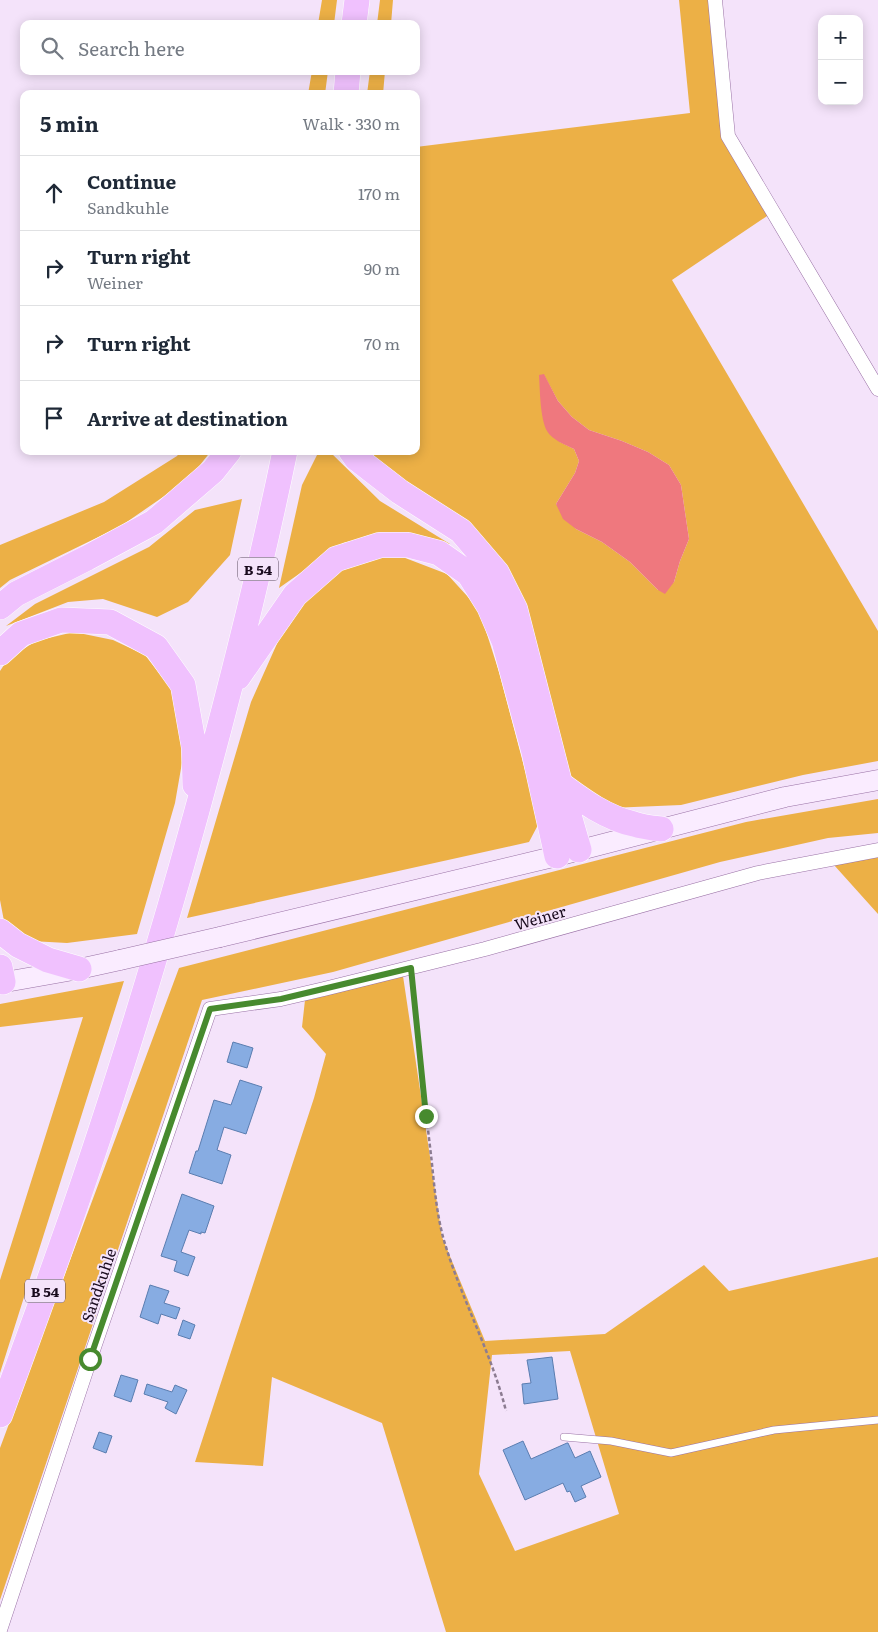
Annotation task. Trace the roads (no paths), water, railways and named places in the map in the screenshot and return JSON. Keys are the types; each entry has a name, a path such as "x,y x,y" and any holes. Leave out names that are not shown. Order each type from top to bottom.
{"highway":[{"path":"354,20 357,0"},
{"path":"346,90 348,75"},
{"path":"0,607 16,594 154,522 213,471 226,455"},
{"name":"B 54","path":"0,1414 59,1252 143,997 196,816 230,687 284,455"},
{"path":"354,455 400,492 461,531 498,573 515,609 560,784 568,853"},
{"path":"230,687 295,595 336,559 380,545 408,546 439,553 470,574 489,606 504,641 534,752 568,853"},
{"path":"0,653 21,634 61,620 110,622 156,647 183,685 194,748 196,816"},
{"path":"560,784 585,802 611,816 632,824 661,830"},
{"path":"0,931 18,946 48,960 79,969"}],"main road":[{"path":"1,977 79,969 120,960 568,853 785,797 878,780"}],"street":[{"path":"715,0 728,136 878,389"},
{"name":"Weiner","path":"210,1009 281,999 485,949 758,874 878,850"},
{"name":"Sandkuhle","path":"0,1630 90,1359 210,1009"}],"lane":[{"path":"564,1437 611,1441 671,1453 774,1430 878,1420"}]}
